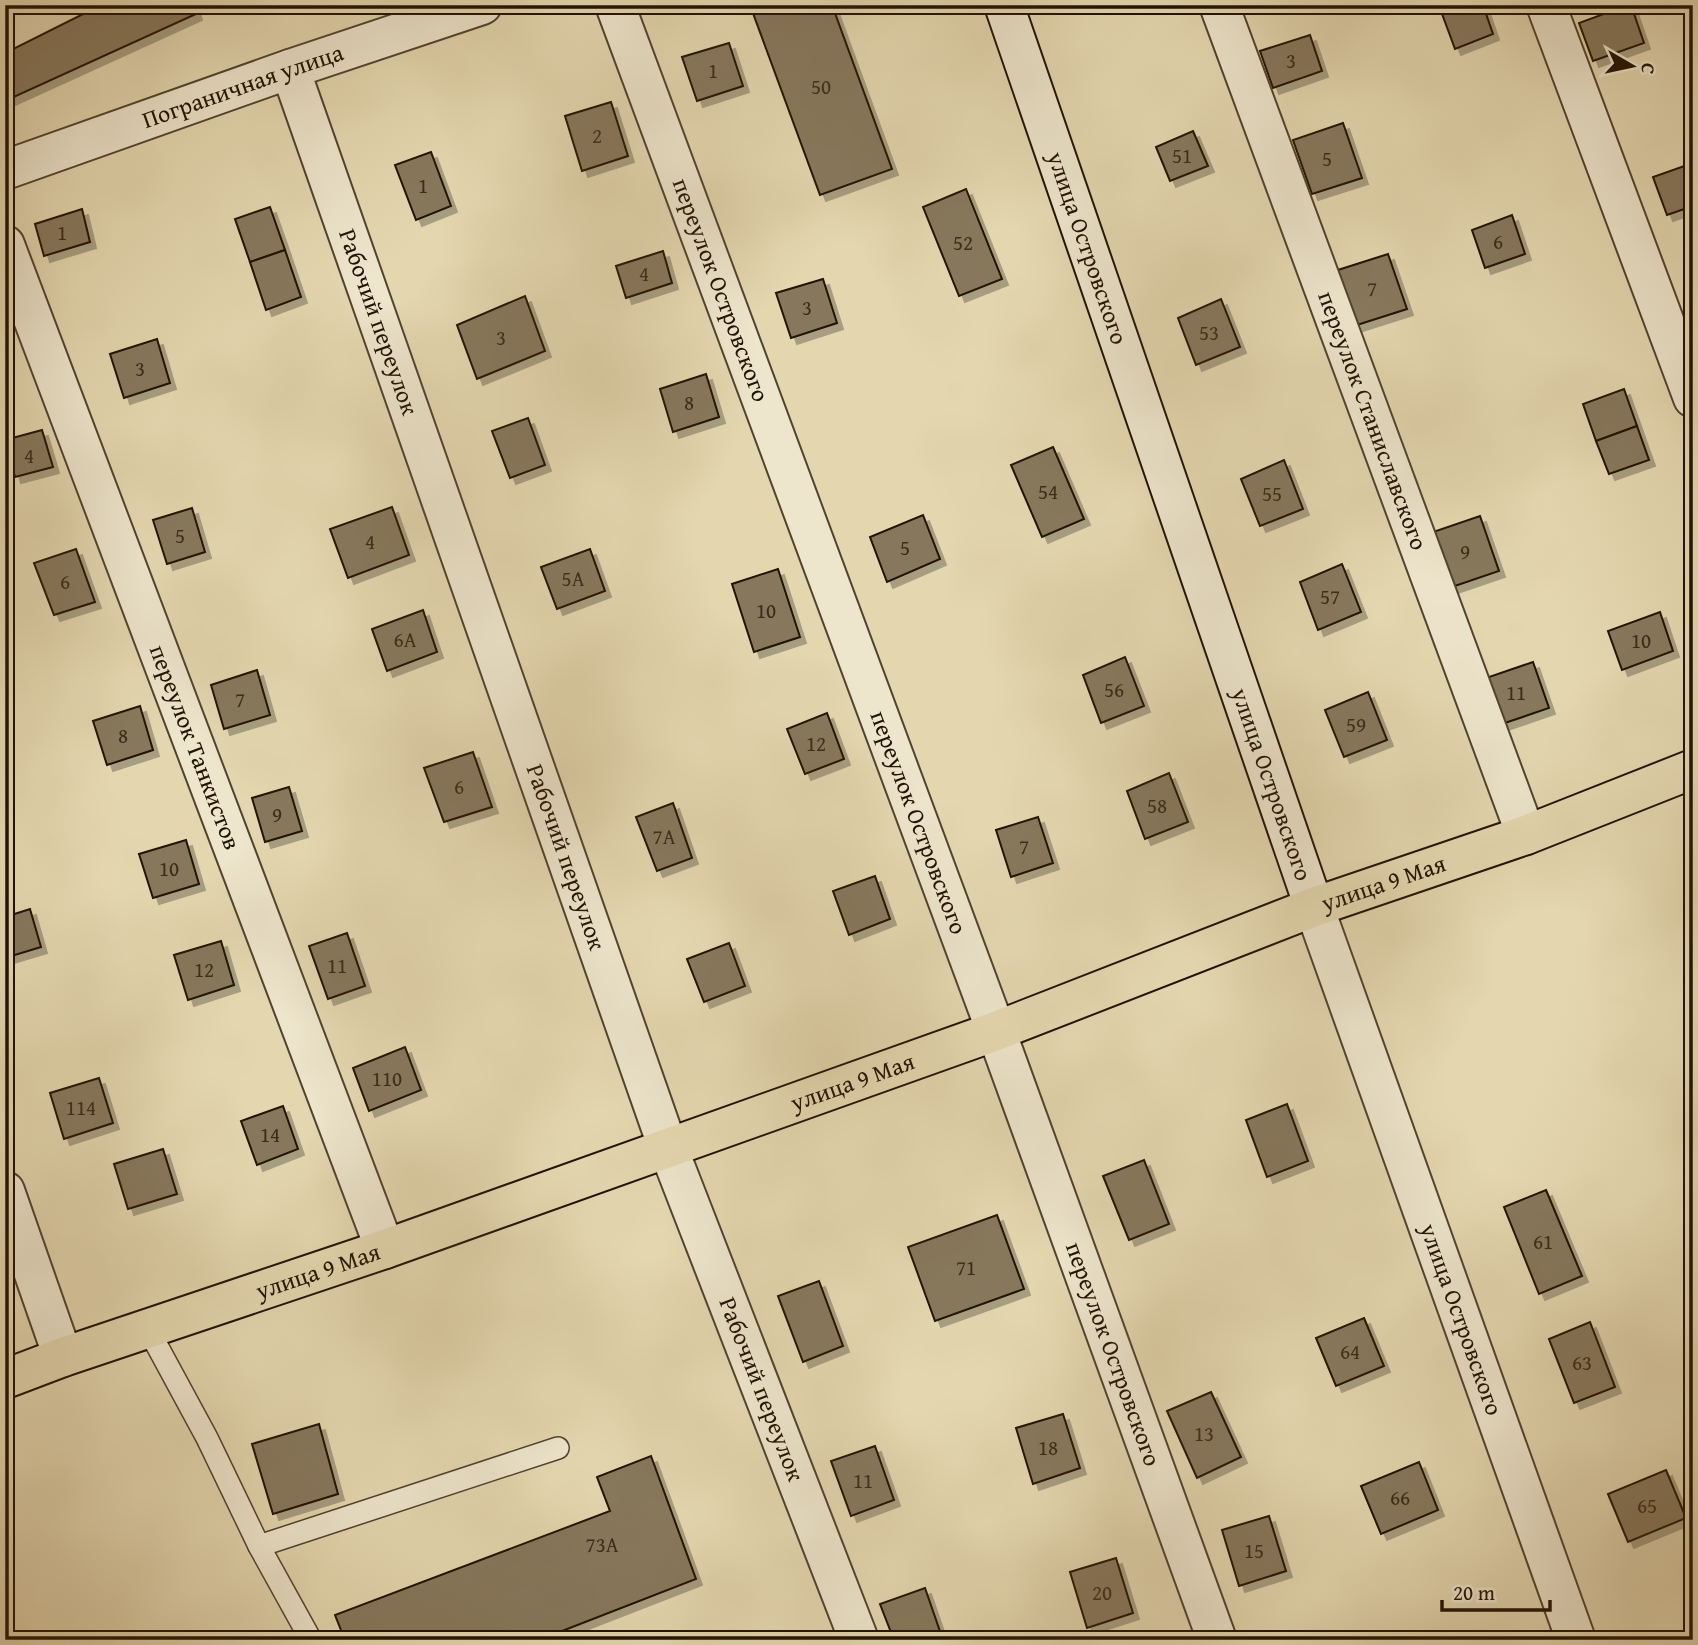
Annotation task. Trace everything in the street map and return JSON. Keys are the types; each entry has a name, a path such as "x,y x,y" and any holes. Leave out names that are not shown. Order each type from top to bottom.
{"main road":[{"name":"улица 9 Мая","path":"5,1379 385,1249 996,1031 1314,907 1525,835 1693,769"}],"street":[{"name":"Пограничная улица","path":"5,170 290,69 482,5"},
{"name":"переулок Островского","path":"615,5 996,1031 1217,1640"},
{"name":"улица Островского","path":"1004,5 1314,907 1576,1640"},
{"name":"переулок Станиславского","path":"1219,5 1525,835"},
{"path":"1546,5 1693,398"},
{"name":"Рабочий переулок","path":"290,69 668,1148 859,1640"},
{"name":"переулок Танкистов","path":"5,245 385,1249"},
{"path":"5,1191 63,1357"}],"lane":[{"path":"148,1329 207,1438 259,1546 311,1640"},
{"path":"259,1546 558,1448"}],"building":[{"path":"101,5 193,5 196,14 5,101 5,53"},
{"path":"750,5 832,5 892,169 820,195"},
{"path":"1456,5 1483,5 1493,34 1455,49 1441,11"},
{"path":"1631,5 1644,43 1593,61 1579,23"},
{"path":"1310,35 1322,71 1273,88 1260,51"},
{"path":"729,43 743,86 697,101 682,57"},
{"path":"611,102 628,156 582,171 565,116"},
{"path":"1343,123 1362,178 1312,194 1293,140"},
{"path":"1193,131 1208,166 1170,181 1156,147"},
{"path":"431,152 451,206 416,220 395,165"},
{"path":"1693,163 1693,206 1667,215 1653,177"},
{"path":"966,189 1002,279 959,296 923,207"},
{"path":"270,207 285,250 250,262 235,219"},
{"path":"82,209 90,242 44,256 35,224"},
{"path":"1512,215 1525,254 1485,268 1472,230"},
{"path":"285,250 301,297 266,310 250,262"},
{"path":"663,251 672,283 626,298 616,266"},
{"path":"1388,254 1407,309 1357,325 1338,270"},
{"path":"823,279 837,323 791,338 776,293"},
{"path":"525,296 545,351 477,379 457,325"},
{"path":"1221,299 1240,347 1196,365 1178,318"},
{"path":"157,339 170,383 124,398 110,354"},
{"path":"706,374 719,417 673,432 660,389"},
{"path":"1624,389 1637,426 1596,441 1583,404"},
{"path":"528,418 545,465 510,478 492,431"},
{"path":"1637,426 1649,460 1609,474 1596,441"},
{"path":"42,430 53,467 15,477 5,440"},
{"path":"1053,447 1084,519 1042,537 1011,465"},
{"path":"1284,460 1303,509 1260,526 1241,479"},
{"path":"392,507 409,555 348,578 330,529"},
{"path":"192,508 205,552 167,564 153,520"},
{"path":"923,515 940,559 887,582 870,537"},
{"path":"1480,516 1499,571 1449,588 1430,533"},
{"path":"76,549 95,602 54,615 34,563"},
{"path":"590,549 605,591 557,609 541,567"},
{"path":"1342,564 1361,612 1318,630 1300,582"},
{"path":"778,569 800,637 754,652 732,584"},
{"path":"423,610 437,652 387,671 372,629"},
{"path":"1660,612 1673,651 1622,670 1608,631"},
{"path":"1125,657 1144,706 1101,723 1083,675"},
{"path":"1533,662 1549,708 1499,725 1483,679"},
{"path":"257,670 270,715 224,729 211,685"},
{"path":"1368,692 1387,740 1344,757 1325,710"},
{"path":"140,706 153,750 107,765 93,721"},
{"path":"827,713 844,759 805,774 787,729"},
{"path":"473,752 492,807 444,822 424,768"},
{"path":"1169,773 1188,822 1145,839 1127,791"},
{"path":"289,787 302,831 265,842 252,798"},
{"path":"673,803 692,858 657,871 636,817"},
{"path":"1038,817 1053,863 1011,877 996,830"},
{"path":"186,840 199,884 153,898 139,854"},
{"path":"875,876 890,919 849,935 833,891"},
{"path":"30,909 41,947 5,958 5,917"},
{"path":"347,933 365,986 328,999 309,946"},
{"path":"221,941 234,985 188,1000 174,955"},
{"path":"729,943 745,986 704,1002 687,959"},
{"path":"405,1047 421,1090 369,1111 353,1068"},
{"path":"99,1078 113,1123 64,1139 50,1093"},
{"path":"1287,1104 1308,1161 1267,1177 1246,1120"},
{"path":"283,1106 298,1149 257,1165 241,1121"},
{"path":"163,1149 177,1194 128,1209 114,1164"},
{"path":"1144,1160 1169,1224 1129,1240 1103,1176"},
{"path":"1546,1190 1582,1276 1539,1294 1504,1207"},
{"path":"997,1215 1024,1289 935,1321 908,1247"},
{"path":"819,1281 843,1346 803,1362 778,1296"},
{"path":"1364,1318 1384,1366 1336,1386 1316,1338"},
{"path":"1590,1322 1615,1387 1574,1403 1549,1339"},
{"path":"1211,1392 1241,1457 1197,1478 1167,1411"},
{"path":"1063,1414 1080,1468 1033,1484 1016,1428"},
{"path":"319,1424 338,1494 273,1514 252,1444"},
{"path":"875,1446 894,1500 851,1516 831,1461"},
{"path":"651,1456 696,1579 539,1640 345,1640 335,1615 610,1511 597,1477"},
{"path":"1419,1462 1438,1510 1381,1534 1361,1486"},
{"path":"1666,1470 1686,1518 1628,1542 1608,1494"},
{"path":"1269,1516 1286,1571 1239,1586 1222,1530"},
{"path":"1116,1558 1133,1613 1087,1628 1070,1572"},
{"path":"925,1588 943,1640 894,1640 880,1604"}]}
